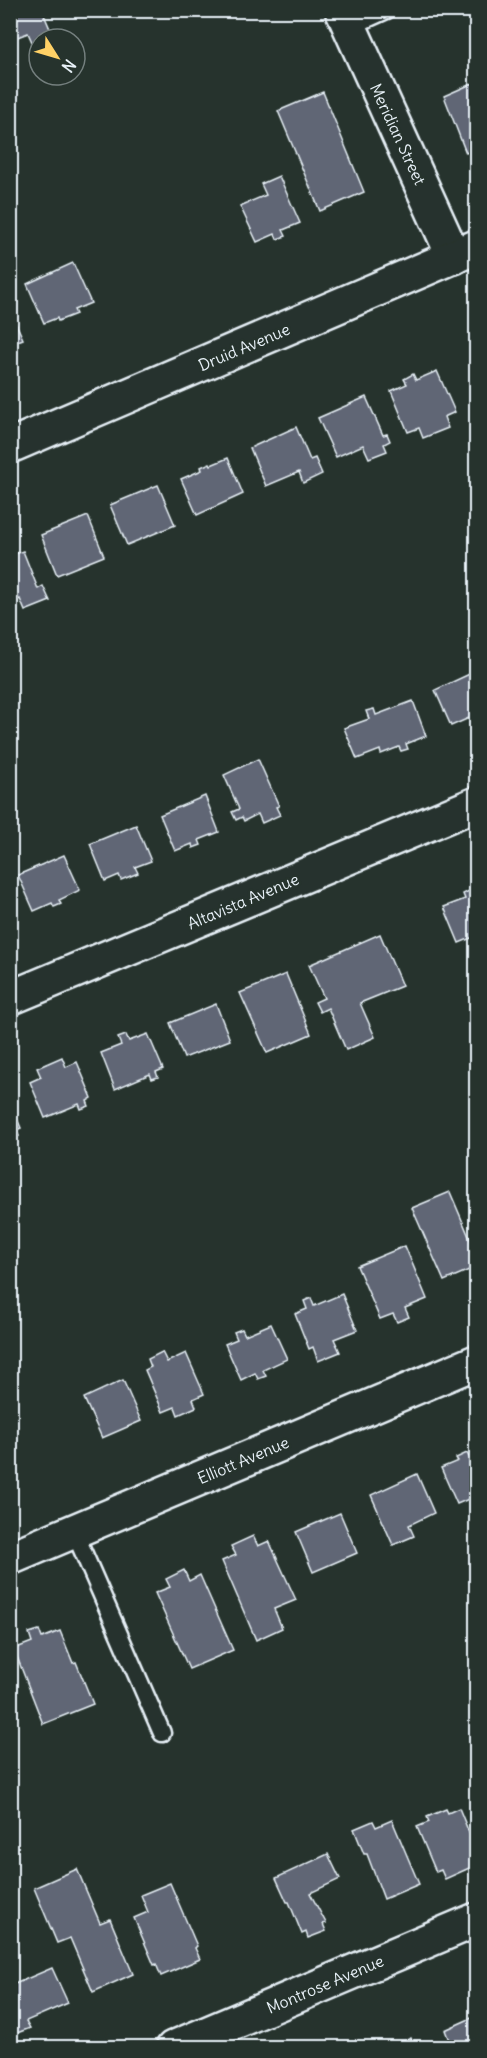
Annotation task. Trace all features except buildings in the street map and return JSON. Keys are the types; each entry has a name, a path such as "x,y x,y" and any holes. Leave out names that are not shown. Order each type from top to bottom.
{"street":[{"name":"Meridian Street","path":"346,19 465,252"},
{"name":"Druid Avenue","path":"10,446 465,252"},
{"name":"Altavista Avenue","path":"10,998 477,804"},
{"name":"Elliott Avenue","path":"10,1558 477,1362"},
{"name":"Montrose Avenue","path":"173,2048 477,1920"}],"lane":[{"path":"346,19 387,10"},
{"path":"74,1531 162,1732"}]}
